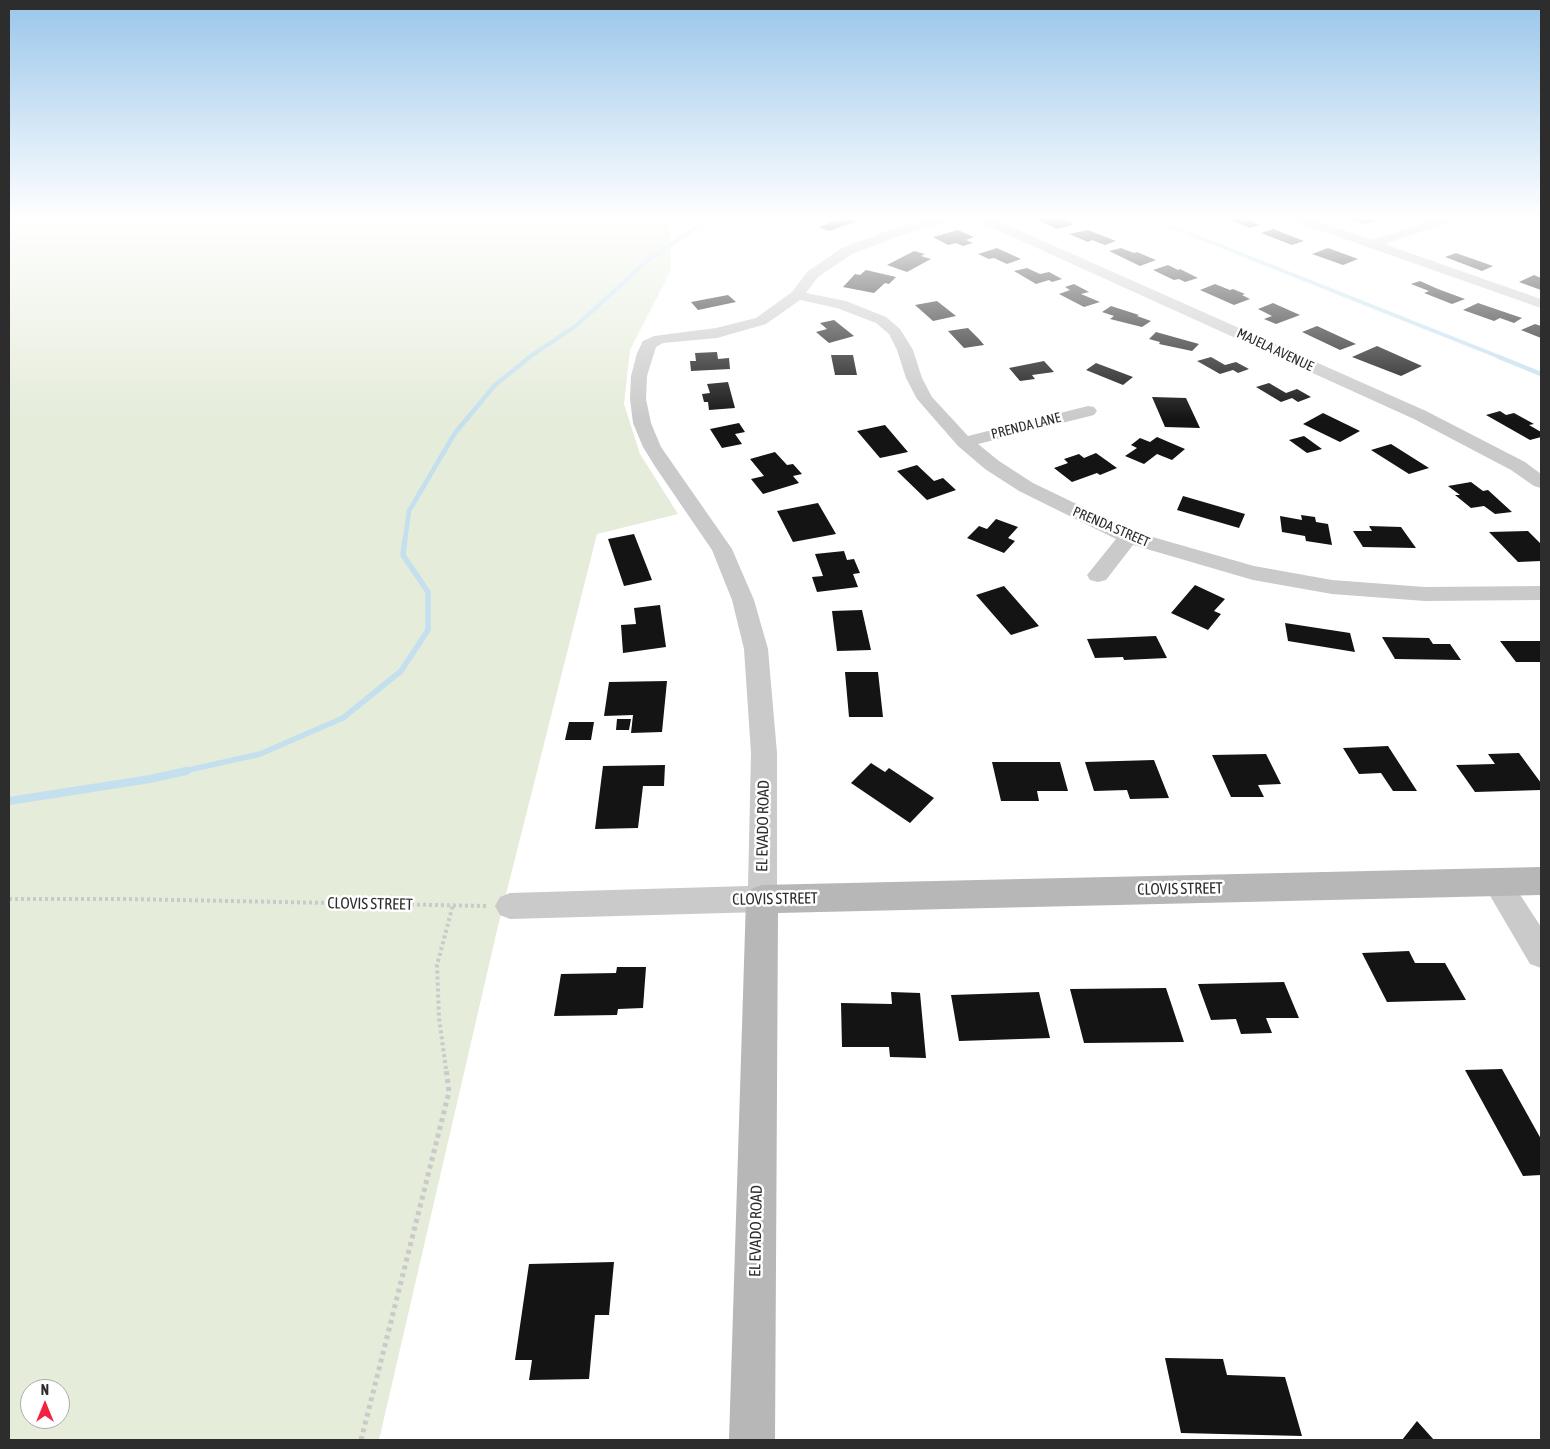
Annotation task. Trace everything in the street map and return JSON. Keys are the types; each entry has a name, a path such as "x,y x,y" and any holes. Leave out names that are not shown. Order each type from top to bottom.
{"street":[{"path":"797,295 806,284"},
{"name":"MAJELA AVENUE","path":"1127,284 1420,415 1518,466 1541,482"},
{"path":"1484,284 1541,304"},
{"name":"EL EVADO ROAD","path":"752,1440 764,753 756,648 743,600 722,549 652,447 642,423 638,399 639,376 645,353 650,344 659,339 717,332 761,321 780,310 797,295"},
{"name":"PRENDA STREET","path":"797,295 841,304 881,320 895,332 905,350 914,378 925,398 964,442 992,465 1026,487 1128,537 1253,573 1332,587 1425,594 1541,593"},
{"name":"PRENDA LANE","path":"964,442 1088,411"},
{"path":"1098,575 1128,537"},
{"name":"CLOVIS STREET","path":"510,906 1541,881"},
{"path":"1496,882 1541,954"}],"path":[{"name":"CLOVIS STREET","path":"9,899 136,899 510,906"},
{"path":"361,1440 449,1092 439,1018 437,965 453,905"}],"green space":[{"path":"9,284 664,284 630,350 624,404 640,454 678,514 597,534 498,926 379,1440 9,1440"}],"building":[{"path":"846,284 884,284 874,293 843,287"},
{"path":"1074,284 1089,292 1081,294 1100,302 1084,307 1059,294 1070,290 1065,287"},
{"path":"1215,284 1245,294 1242,295 1250,299 1234,305 1200,290"},
{"path":"1411,284 1426,284 1465,299 1452,304 1424,293 1429,291"},
{"path":"1523,284 1541,284 1541,290"},
{"path":"728,295 736,302 698,310 691,302"},
{"path":"937,301 956,316 933,321 915,305"},
{"path":"1273,303 1300,315 1276,324 1264,319 1272,316 1258,309"},
{"path":"1478,303 1522,318 1514,323 1500,318 1494,321 1463,310"},
{"path":"1111,306 1151,321 1142,327 1110,319 1114,316 1102,312"},
{"path":"834,320 854,336 829,343 816,332 827,329 820,323"},
{"path":"1535,324 1541,326 1541,338 1521,330"},
{"path":"1317,326 1356,344 1340,350 1302,332"},
{"path":"968,328 984,345 964,348 948,331"},
{"path":"1156,332 1199,344 1192,351 1159,344 1160,342 1149,339"},
{"path":"1377,346 1422,366 1401,376 1352,357"},
{"path":"717,352 718,359 729,358 730,369 691,371 690,361 696,361 695,353"},
{"path":"831,355 853,355 857,375 835,375"},
{"path":"1211,357 1225,365 1236,362 1249,369 1238,373 1233,370 1220,374 1197,361"},
{"path":"1044,361 1054,372 1032,375 1035,379 1020,381 1009,368"},
{"path":"1096,363 1133,377 1123,385 1086,370"},
{"path":"728,382 735,408 709,410 708,402 704,402 702,394 710,393 707,384"},
{"path":"1269,383 1286,393 1297,389 1311,397 1298,402 1292,398 1281,402 1256,387"},
{"path":"1152,397 1186,398 1200,428 1165,427"},
{"path":"1500,411 1506,415 1514,413 1534,424 1529,425 1541,432 1541,437 1530,440 1486,415"},
{"path":"1323,413 1360,431 1340,442 1303,424"},
{"path":"739,423 745,432 735,434 742,444 722,448 710,429"},
{"path":"885,425 908,452 880,458 857,431"},
{"path":"1304,436 1322,449 1307,453 1289,440"},
{"path":"1157,437 1185,449 1172,460 1157,454 1144,464 1125,456 1137,448 1131,445 1140,438 1150,442"},
{"path":"1391,444 1429,468 1409,474 1371,450"},
{"path":"775,452 787,465 793,464 802,474 793,476 799,483 763,494 751,479 764,476 750,459"},
{"path":"1096,453 1117,468 1100,475 1097,473 1072,482 1054,468 1068,463 1064,459 1079,454 1084,458"},
{"path":"917,465 934,481 943,478 956,490 927,500 897,471"},
{"path":"1471,482 1483,491 1488,490 1512,512 1495,514 1484,506 1471,508 1455,495 1460,495 1448,486"},
{"path":"1183,496 1245,514 1239,528 1177,510"},
{"path":"818,503 836,534 793,542 777,511"},
{"path":"1301,515 1315,517 1316,522 1328,524 1332,545 1306,541 1305,536 1282,532 1280,516 1302,520"},
{"path":"996,519 1018,527 1008,538 1015,541 1004,553 967,538 979,526 987,529"},
{"path":"1369,526 1401,527 1416,548 1363,547 1353,531 1372,531"},
{"path":"1528,531 1541,544 1541,561 1518,562 1489,532"},
{"path":"634,534 652,580 624,586 608,539"},
{"path":"844,551 847,560 854,559 860,573 853,574 858,587 817,592 812,577 823,576 815,554"},
{"path":"1195,585 1225,599 1214,611 1221,614 1208,630 1171,613"},
{"path":"1004,586 1039,626 1011,635 976,595"},
{"path":"660,605 666,647 623,653 621,625 636,624 634,608"},
{"path":"862,610 871,650 837,651 832,611"},
{"path":"1285,623 1350,633 1355,652 1288,641"},
{"path":"1156,636 1167,658 1124,660 1123,657 1095,658 1087,639"},
{"path":"1382,637 1429,638 1433,644 1450,644 1461,660 1395,659"},
{"path":"1500,641 1541,641 1541,662 1516,662"},
{"path":"845,672 878,672 883,717 849,717"},
{"path":"667,681 662,732 631,733 633,715 604,716 609,682"},
{"path":"617,719 631,719 629,730 616,730"},
{"path":"569,722 594,722 591,740 565,740"},
{"path":"1388,746 1417,791 1393,791 1381,773 1359,774 1343,748"},
{"path":"1519,753 1541,783 1541,790 1475,792 1456,765 1495,764 1488,754"},
{"path":"1266,754 1281,784 1258,785 1264,797 1231,797 1212,755"},
{"path":"1154,760 1169,798 1130,799 1127,790 1094,791 1085,762"},
{"path":"992,762 1060,762 1068,791 1037,791 1039,801 1001,801"},
{"path":"871,763 885,772 889,768 934,798 910,823 851,783"},
{"path":"665,765 664,786 643,786 638,828 595,829 603,766"},
{"path":"1409,951 1415,963 1445,963 1466,1000 1387,1002 1362,953"},
{"path":"617,967 646,967 643,1008 618,1009 617,1015 554,1016 561,974 616,973"},
{"path":"1284,982 1299,1018 1266,1018 1272,1033 1241,1034 1236,1019 1211,1020 1198,984"},
{"path":"1166,988 1184,1042 1084,1043 1070,989"},
{"path":"891,992 920,993 926,1058 890,1057 889,1047 842,1047 841,1003 892,1004"},
{"path":"1039,992 1050,1038 959,1041 951,995"},
{"path":"1502,1069 1541,1139 1541,1175 1523,1176 1465,1070"},
{"path":"614,1262 609,1315 595,1315 589,1379 529,1380 532,1360 515,1360 529,1264"},
{"path":"1165,1358 1223,1359 1227,1375 1285,1377 1302,1436 1181,1433"},
{"path":"1417,1421 1434,1440 1402,1440"}],"waterway":[{"path":"528,358 577,325 622,284"},
{"path":"1315,284 1502,358"},
{"path":"405,540 409,511 455,433 495,385 530,357"},
{"path":"1499,357 1541,374"},
{"path":"180,772 260,754 343,718 401,671 428,630 428,592 403,555 405,539"},
{"path":"9,801 150,779 186,771"}]}
